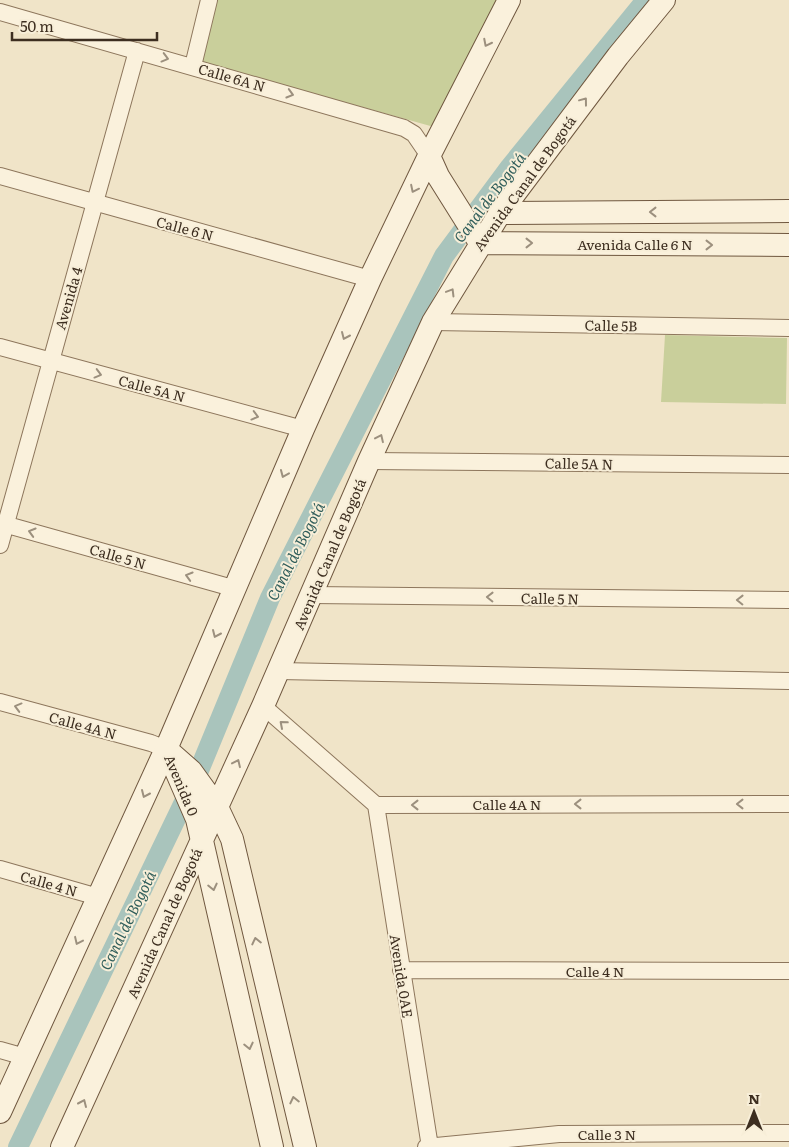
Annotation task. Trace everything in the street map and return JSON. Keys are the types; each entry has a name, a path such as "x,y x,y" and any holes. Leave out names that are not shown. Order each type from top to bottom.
{"main road":[{"path":"0,1112 166,749 303,429 370,279 429,156 509,0"},
{"name":"Avenida Canal de Bogotá","path":"62,1147 212,801 263,706 369,461 475,234 500,213 618,56 664,0"},
{"name":"Calle 6A N","path":"429,156 438,176 475,234"},
{"path":"500,213 789,211"},
{"name":"Avenida Calle 6 N","path":"475,234 789,245"},
{"name":"Avenida 0","path":"166,749 186,776 212,801 232,839 305,1147"},
{"name":"Avenida 0","path":"186,776 200,829 272,1147"}],"street":[{"path":"193,66 210,0"},
{"name":"Calle 6A N","path":"0,12 404,128 414,134 429,156"},
{"name":"Avenida 4","path":"0,545 3,524 51,361 137,51"},
{"name":"Calle 6 N","path":"0,176 370,279"},
{"name":"Calle 5B","path":"433,322 789,328"},
{"name":"Calle 5A N","path":"0,347 303,429"},
{"name":"Calle 5A N","path":"369,461 789,465"},
{"name":"Calle 5 N","path":"3,524 236,589"},
{"name":"Calle 5 N","path":"311,595 789,600"},
{"path":"279,671 789,681"},
{"name":"Calle 4A N","path":"0,702 151,743 166,749"},
{"path":"263,706 376,805"},
{"name":"Calle 4A N","path":"376,805 789,804"},
{"name":"Avenida 0AE","path":"376,805 430,1147"},
{"name":"Calle 4 N","path":"0,868 98,897"},
{"name":"Calle 4 N","path":"401,970 789,972"},
{"path":"0,1050 25,1057"},
{"name":"Calle 3 N","path":"426,1147 789,1133"}],"green space":[{"path":"212,0 506,0 434,127 198,61"},
{"path":"665,335 787,338 786,404 661,402"}],"waterway":[{"name":"Canal de Bogotá","path":"18,1147 198,773 270,598 444,256 510,167 646,0"}]}
